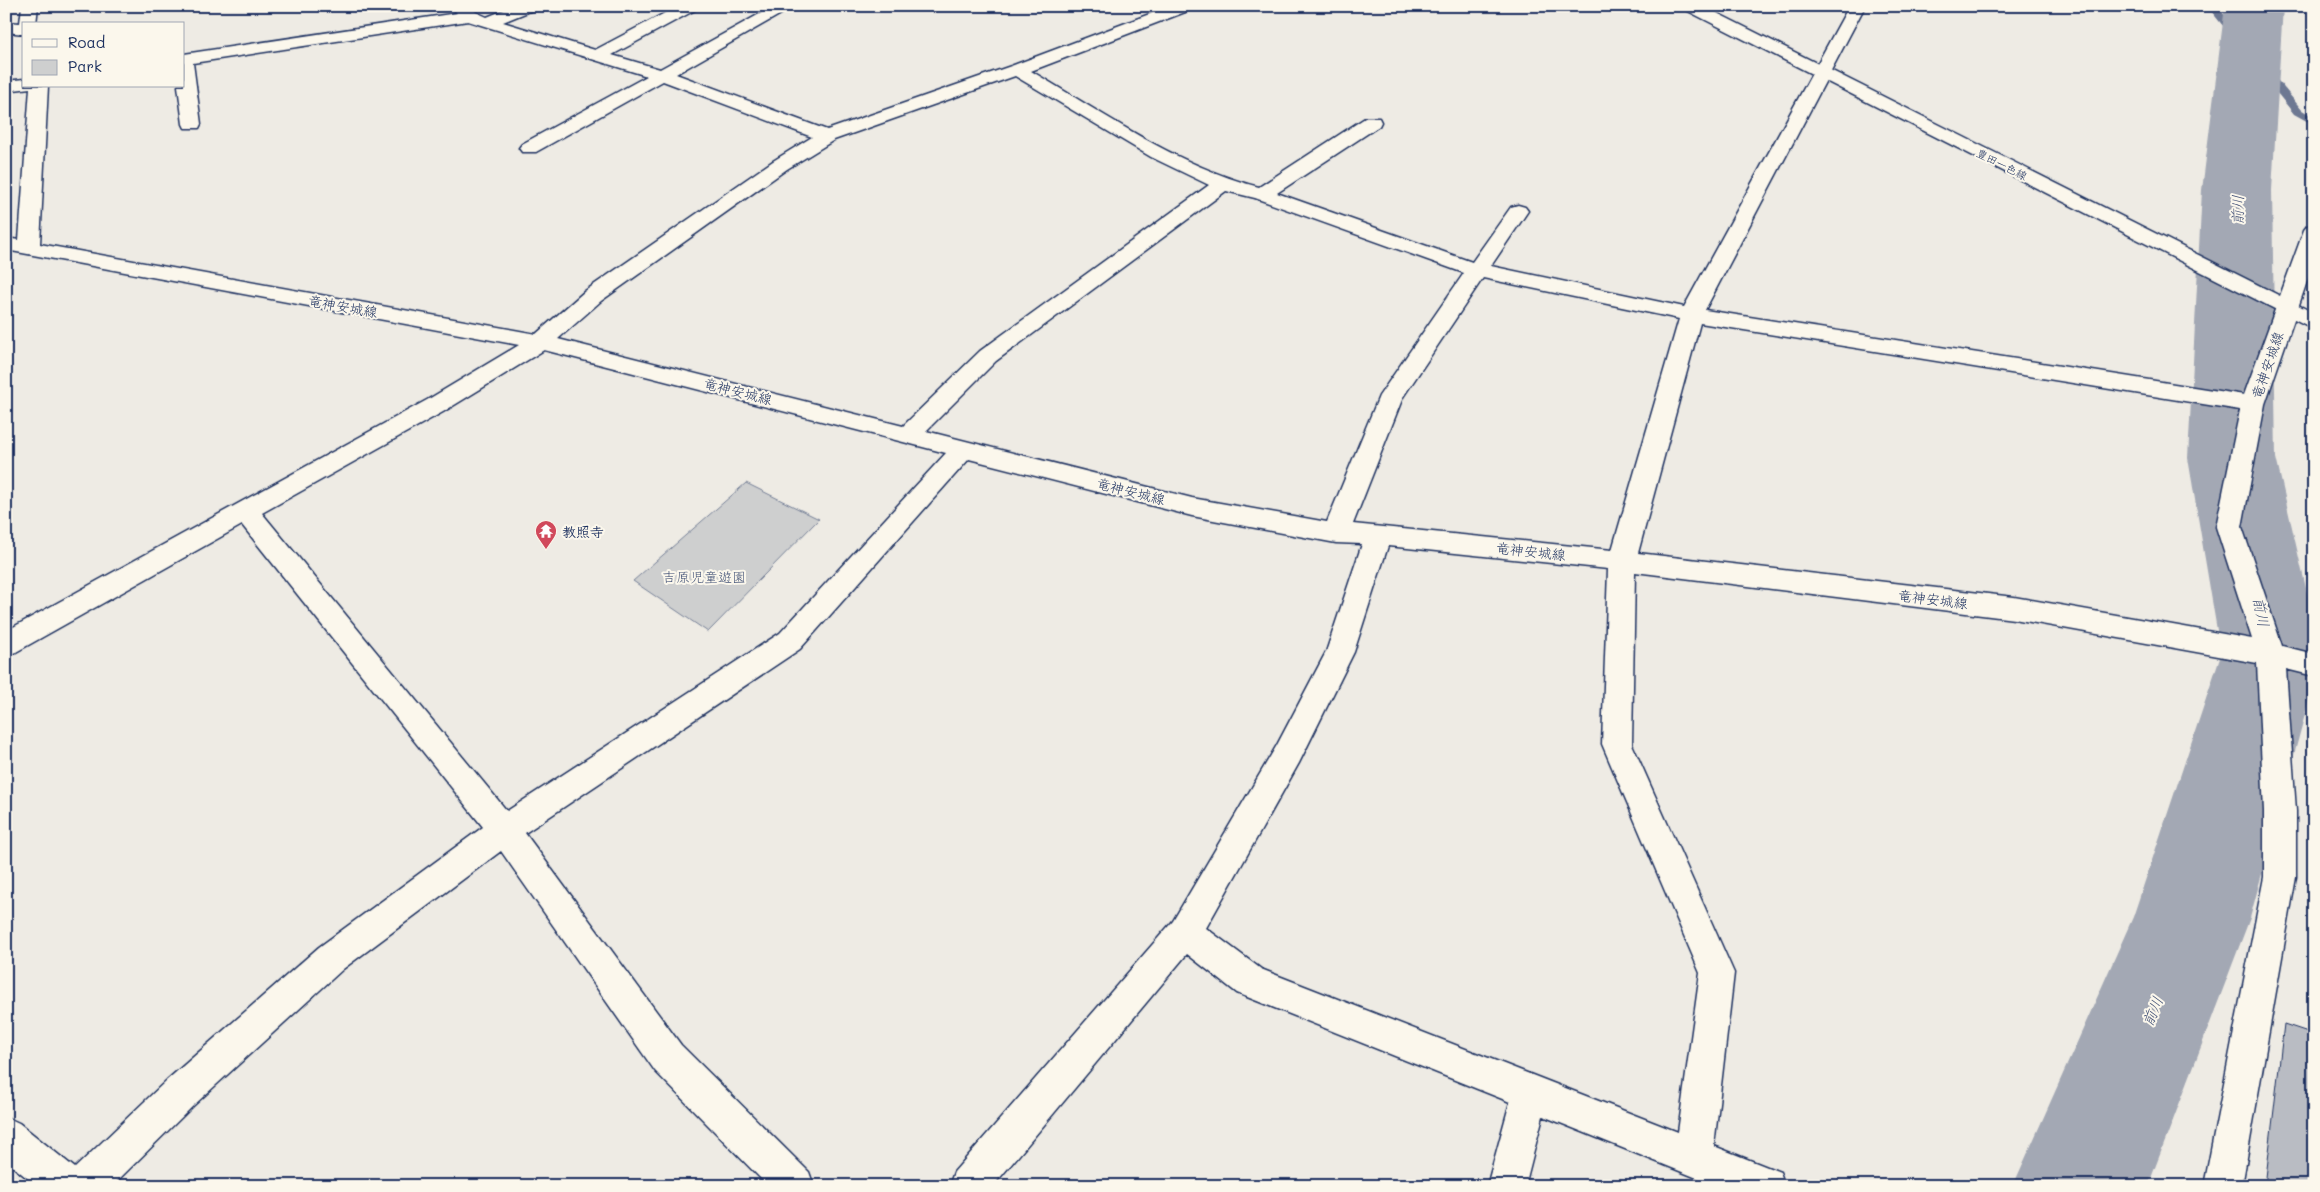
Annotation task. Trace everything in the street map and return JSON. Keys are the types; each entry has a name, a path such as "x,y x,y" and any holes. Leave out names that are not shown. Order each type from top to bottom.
{"street":[{"path":"28,22 30,6"},
{"path":"488,23 529,6"},
{"path":"596,56 690,6"},
{"path":"530,148 787,6"},
{"path":"6,644 435,406 541,342 593,296 780,165 827,136 1017,70 1187,6"},
{"name":"豊田一色線","path":"1690,6 2314,322"},
{"path":"1694,1157 1717,973 1617,744 1622,561 1691,315 1858,6"},
{"path":"185,59 465,11 488,23 662,75 827,136"},
{"path":"6,27 22,29"},
{"path":"185,67 192,124"},
{"path":"1017,70 1158,153 1224,184 1262,194 1331,220 1479,270 1691,315 2253,404"},
{"path":"6,86 22,84"},
{"path":"18,246 39,88"},
{"path":"1262,194 1372,122"},
{"path":"908,435 988,356 1224,184"},
{"path":"1336,533 1391,396 1518,211"},
{"name":"竜神安城線","path":"2271,654 2229,527 2253,404 2314,230"},
{"name":"竜神安城線","path":"18,246 541,342 1192,507 1336,533 1378,535 1622,561 2014,608 2271,654 2314,665"},
{"path":"84,1186 180,1093 331,958 504,830 790,641 963,450"},
{"path":"245,510 504,830 668,1058 795,1186"},
{"path":"968,1186 1185,932 1288,754 1340,652 1378,535"},
{"path":"2222,1186 2280,876 2280,810 2271,654"},
{"path":"1185,932 1249,981 1766,1186"},
{"path":"1506,1186 1531,1093"},
{"path":"6,1136 67,1186"}],"green space":[{"name":"吉原児童遊園","path":"746,483 819,519 708,632 633,581"}],"building":[{"path":"2284,1024 2314,1034 2314,1186 2265,1186"}],"waterway":[{"path":"2212,6 2298,112 2314,122"},
{"name":"前川","path":"2080,1186 2191,918 2271,654 2232,458 2237,190 2254,6"}],"place":[{"name":"教照寺","path":"546,550"}]}
